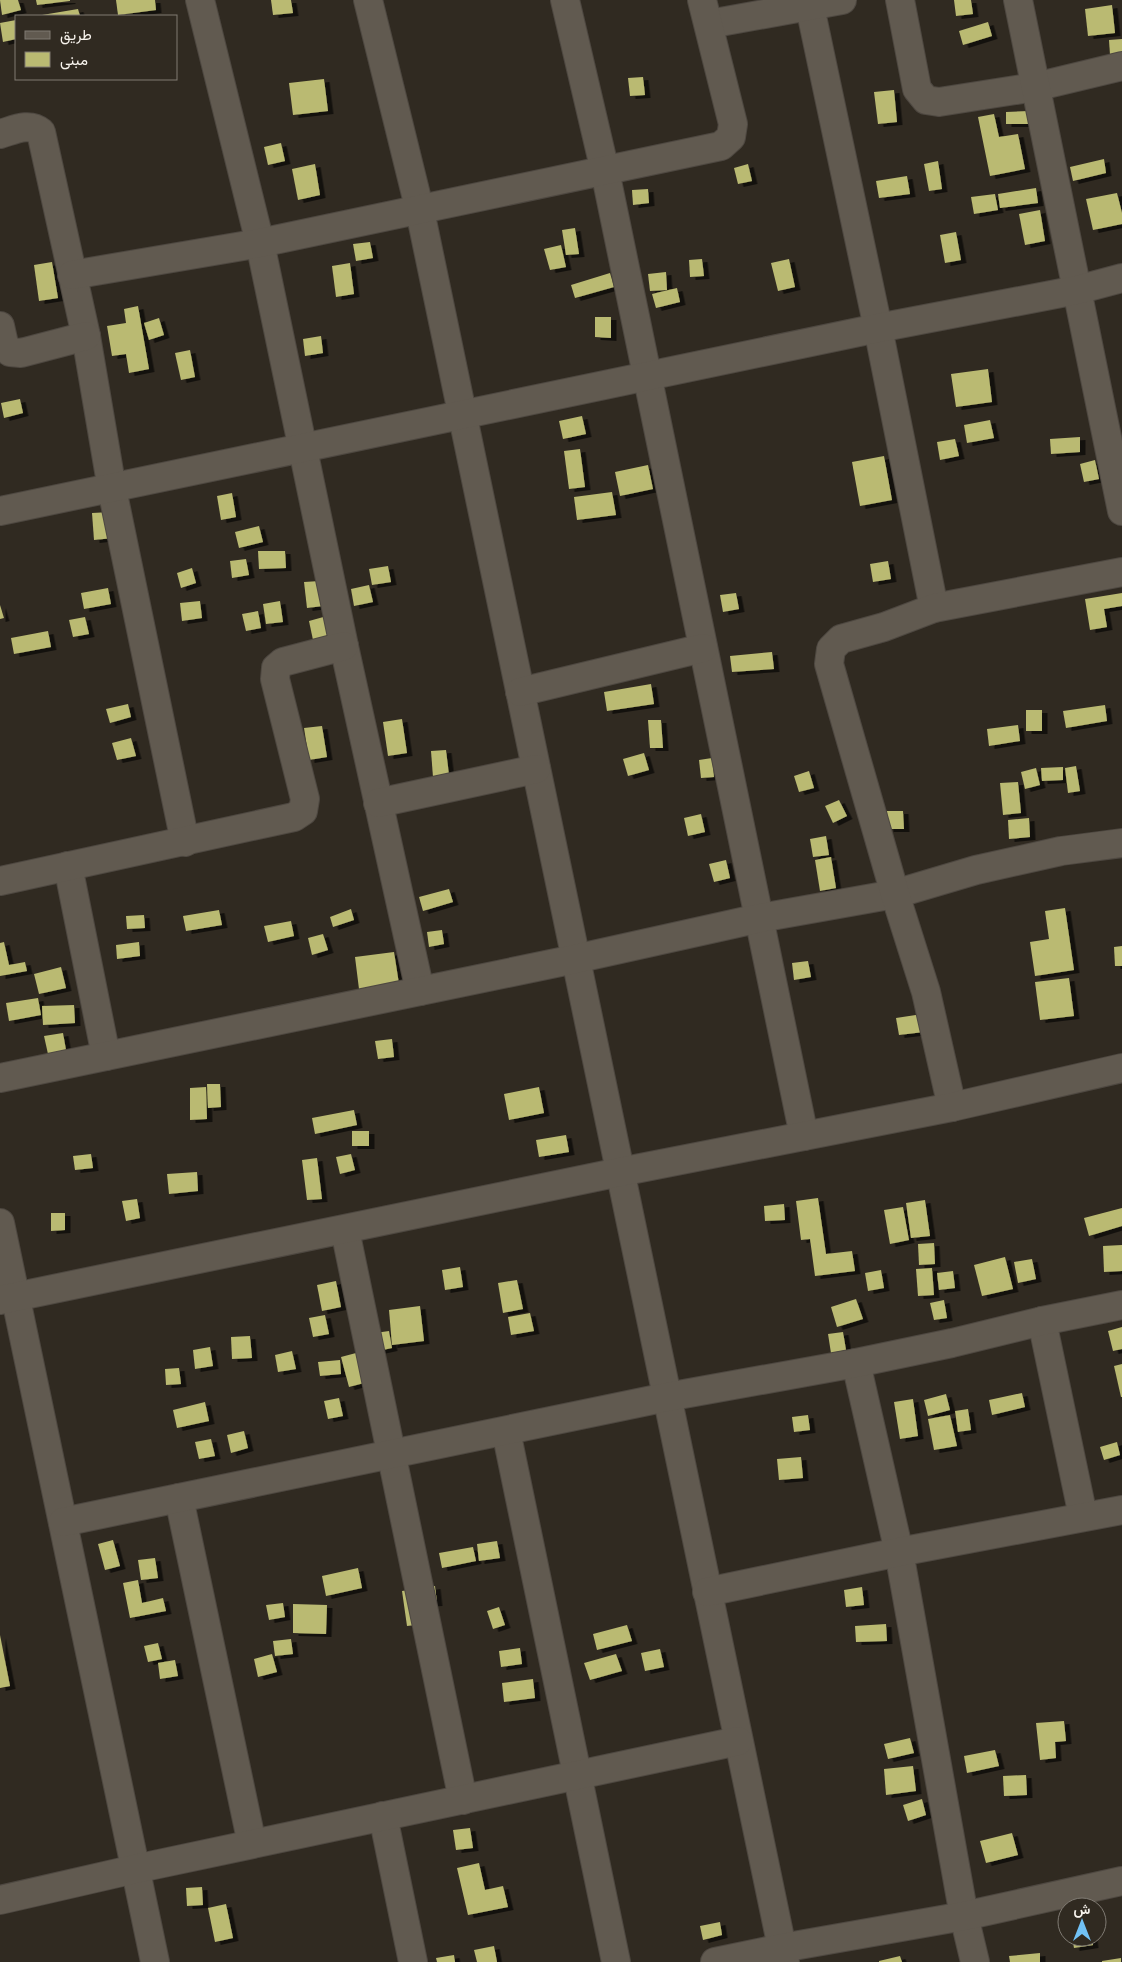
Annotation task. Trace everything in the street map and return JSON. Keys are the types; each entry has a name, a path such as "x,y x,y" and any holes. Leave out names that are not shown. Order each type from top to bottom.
{"street":[{"path":"200,0 260,243 344,646 420,991"},
{"path":"368,0 420,211 666,1397 784,1955"},
{"path":"565,0 605,170 804,1136"},
{"path":"72,275 260,243 420,211 721,146 731,137 733,124 705,12 810,7 842,0"},
{"path":"900,0 917,89 926,100 939,102 1035,87 1122,66"},
{"path":"1018,0 1122,511"},
{"path":"810,7 878,328 934,608"},
{"path":"0,134 26,127 34,127 41,132 86,336 112,489 185,842"},
{"path":"0,511 462,414 647,378 878,328 1077,290 1122,278"},
{"path":"0,326 4,344 10,352 20,353 86,336"},
{"path":"952,1107 926,992 895,894 829,664 831,649 841,639 884,627 934,608 1122,572"},
{"path":"0,881 294,817 303,811 305,799 274,679 276,668 282,662 344,646"},
{"path":"520,692 703,648"},
{"path":"378,803 536,769"},
{"path":"0,1078 760,918 895,894 976,870 1061,851 1122,843"},
{"path":"68,866 106,1056"},
{"path":"8,1299 620,1172 952,1107 1122,1068"},
{"path":"0,1223 8,1299 63,1522 155,1962"},
{"path":"345,1230 463,1800"},
{"path":"63,1522 666,1397 856,1363 1122,1305"},
{"path":"1042,1321 1083,1516"},
{"path":"856,1363 899,1552 964,1916 975,1962"},
{"path":"506,1431 616,1962"},
{"path":"179,1498 252,1844"},
{"path":"707,1592 899,1552 1122,1510"},
{"path":"0,1900 135,1868 738,1741"},
{"path":"383,1816 413,1962"},
{"path":"714,1962 784,1955 1122,1881"}],"building":[{"path":"0,0 18,0 21,10 2,15"},
{"path":"36,0 70,0 70,1 37,5"},
{"path":"116,0 155,0 156,10 118,15"},
{"path":"271,0 291,0 293,13 273,15"},
{"path":"954,0 971,0 973,14 956,16"},
{"path":"1112,5 1115,33 1088,36 1085,9"},
{"path":"78,9 80,15 42,15"},
{"path":"15,20 15,39 3,42 0,23"},
{"path":"988,22 992,36 963,45 959,31"},
{"path":"1122,39 1122,55 1110,55 1109,40"},
{"path":"643,77 645,95 630,96 628,78"},
{"path":"324,79 328,111 293,115 289,83"},
{"path":"894,90 897,122 878,124 874,92"},
{"path":"1029,111 1030,124 1006,124 1006,112"},
{"path":"994,114 999,137 1018,134 1025,169 990,176 978,117"},
{"path":"281,143 285,161 268,165 264,147"},
{"path":"1104,159 1106,173 1073,181 1070,167"},
{"path":"938,161 942,189 929,191 924,164"},
{"path":"315,164 320,195 298,200 292,169"},
{"path":"748,164 752,181 738,184 734,168"},
{"path":"907,176 910,194 879,198 876,181"},
{"path":"1036,188 1038,203 1000,208 998,194"},
{"path":"648,189 649,203 633,205 632,190"},
{"path":"1117,193 1122,213 1122,224 1093,230 1086,199"},
{"path":"995,194 998,210 974,214 971,197"},
{"path":"1040,210 1045,241 1025,245 1019,214"},
{"path":"575,228 579,254 566,255 562,230"},
{"path":"956,232 961,260 945,263 940,235"},
{"path":"370,242 373,258 356,261 353,244"},
{"path":"561,245 566,267 550,270 544,249"},
{"path":"702,259 704,276 690,277 689,260"},
{"path":"789,259 795,287 778,291 771,263"},
{"path":"52,262 58,298 39,301 34,265"},
{"path":"350,263 354,294 336,297 332,266"},
{"path":"666,272 667,290 650,291 648,274"},
{"path":"610,273 614,287 575,298 571,285"},
{"path":"677,288 680,302 656,308 652,294"},
{"path":"138,306 149,369 129,373 126,354 112,356 107,326 126,323 124,309"},
{"path":"595,317 611,317 611,338 595,337"},
{"path":"159,318 164,335 149,340 144,323"},
{"path":"321,336 323,353 305,356 303,339"},
{"path":"190,350 195,377 181,380 175,353"},
{"path":"988,369 992,402 956,407 951,374"},
{"path":"20,399 23,413 4,418 1,403"},
{"path":"582,416 586,434 563,439 559,421"},
{"path":"990,420 994,438 967,443 964,425"},
{"path":"1080,437 1080,452 1051,454 1050,439"},
{"path":"955,439 959,456 940,460 937,442"},
{"path":"580,449 585,487 569,489 564,451"},
{"path":"884,456 892,500 860,506 852,462"},
{"path":"1095,460 1099,479 1084,482 1080,464"},
{"path":"648,465 653,489 620,496 615,472"},
{"path":"612,492 616,515 577,520 574,497"},
{"path":"232,493 236,517 221,520 217,496"},
{"path":"111,512 113,538 94,540 92,513"},
{"path":"259,526 263,542 239,548 235,532"},
{"path":"258,551 285,551 286,568 259,569"},
{"path":"246,559 249,575 232,578 230,561"},
{"path":"888,561 891,579 873,582 870,564"},
{"path":"388,566 391,582 372,585 369,569"},
{"path":"192,568 196,583 181,588 177,573"},
{"path":"320,581 323,606 307,608 304,582"},
{"path":"369,585 373,602 354,606 351,589"},
{"path":"108,588 111,604 84,609 81,593"},
{"path":"736,593 739,609 723,612 720,595"},
{"path":"1122,593 1122,606 1104,609 1107,627 1090,630 1085,599"},
{"path":"200,601 202,618 182,621 180,603"},
{"path":"280,601 283,622 266,624 263,604"},
{"path":"0,605 4,618 0,619"},
{"path":"258,611 261,628 246,631 242,614"},
{"path":"327,616 332,635 313,640 309,621"},
{"path":"85,617 89,634 73,637 69,620"},
{"path":"48,631 51,647 14,654 11,638"},
{"path":"772,652 774,669 732,672 730,656"},
{"path":"651,684 654,704 607,711 604,692"},
{"path":"128,704 131,717 110,723 106,709"},
{"path":"1105,705 1107,721 1066,728 1063,711"},
{"path":"1026,710 1042,710 1042,731 1026,731"},
{"path":"402,719 407,753 388,756 383,722"},
{"path":"648,720 661,720 663,748 650,748"},
{"path":"1018,725 1020,741 989,746 987,729"},
{"path":"322,726 327,757 309,760 304,728"},
{"path":"131,738 136,756 117,760 112,743"},
{"path":"446,750 449,775 433,777 431,751"},
{"path":"644,753 649,770 628,776 623,759"},
{"path":"712,758 714,777 701,778 699,760"},
{"path":"1076,766 1080,791 1068,793 1065,768"},
{"path":"1063,767 1063,780 1042,781 1041,768"},
{"path":"1036,768 1040,785 1025,789 1021,772"},
{"path":"809,771 814,788 799,792 794,776"},
{"path":"1018,782 1021,813 1003,815 1000,783"},
{"path":"839,800 847,816 833,823 825,806"},
{"path":"887,811 903,811 904,829 888,829"},
{"path":"701,814 705,832 688,836 684,818"},
{"path":"1029,818 1030,837 1009,839 1008,820"},
{"path":"826,836 829,855 813,857 810,839"},
{"path":"831,857 836,888 820,891 815,860"},
{"path":"726,860 730,878 714,882 709,864"},
{"path":"449,889 453,902 423,911 419,897"},
{"path":"1065,908 1074,970 1035,976 1030,942 1049,939 1045,911"},
{"path":"351,909 354,920 333,927 330,917"},
{"path":"219,910 222,925 186,931 183,916"},
{"path":"144,915 145,928 127,929 126,916"},
{"path":"291,921 294,936 268,942 264,926"},
{"path":"442,930 444,944 429,947 427,932"},
{"path":"323,934 328,950 312,955 308,938"},
{"path":"4,942 9,965 25,962 27,971 0,976 0,943"},
{"path":"139,942 140,956 117,959 116,945"},
{"path":"1122,946 1122,966 1115,966 1114,947"},
{"path":"394,952 399,984 359,989 355,957"},
{"path":"808,961 811,977 794,980 792,963"},
{"path":"61,967 66,988 39,994 34,974"},
{"path":"1069,978 1074,1016 1040,1020 1035,982"},
{"path":"38,998 41,1015 9,1021 6,1003"},
{"path":"74,1005 75,1023 43,1025 42,1006"},
{"path":"929,1013 932,1031 899,1035 896,1018"},
{"path":"63,1033 66,1050 48,1054 44,1036"},
{"path":"392,1039 394,1057 378,1059 375,1041"},
{"path":"207,1084 220,1084 221,1107 208,1108"},
{"path":"206,1087 207,1119 190,1120 190,1088"},
{"path":"539,1087 544,1113 509,1120 504,1094"},
{"path":"354,1110 357,1125 315,1134 312,1118"},
{"path":"352,1131 369,1131 369,1146 352,1146"},
{"path":"566,1135 569,1152 539,1157 536,1140"},
{"path":"91,1154 93,1168 75,1170 73,1156"},
{"path":"351,1154 355,1170 340,1174 336,1157"},
{"path":"317,1158 322,1199 307,1200 302,1160"},
{"path":"197,1172 198,1191 169,1194 167,1174"},
{"path":"818,1198 826,1254 852,1251 855,1271 815,1276 810,1239 801,1240 796,1201"},
{"path":"137,1199 140,1218 126,1221 122,1201"},
{"path":"925,1200 930,1236 911,1238 906,1203"},
{"path":"784,1204 785,1220 765,1221 764,1206"},
{"path":"903,1207 909,1240 890,1244 884,1210"},
{"path":"1122,1208 1122,1226 1089,1236 1084,1218"},
{"path":"51,1213 65,1213 65,1230 51,1231"},
{"path":"934,1243 935,1264 919,1265 918,1244"},
{"path":"1122,1245 1122,1271 1104,1272 1103,1246"},
{"path":"1005,1257 1013,1289 982,1296 974,1265"},
{"path":"1032,1259 1036,1279 1018,1283 1014,1262"},
{"path":"460,1267 463,1287 445,1290 442,1270"},
{"path":"932,1268 934,1295 918,1296 916,1269"},
{"path":"881,1270 884,1288 868,1291 865,1273"},
{"path":"953,1271 955,1288 939,1290 937,1273"},
{"path":"517,1280 523,1309 503,1313 498,1283"},
{"path":"336,1281 341,1307 322,1311 317,1285"},
{"path":"856,1299 863,1319 837,1327 831,1307"},
{"path":"944,1300 947,1318 934,1320 930,1303"},
{"path":"420,1306 424,1341 392,1345 389,1310"},
{"path":"530,1313 534,1331 511,1335 508,1317"},
{"path":"325,1315 329,1334 313,1337 309,1318"},
{"path":"1122,1327 1122,1349 1113,1351 1108,1331"},
{"path":"389,1331 392,1348 378,1351 375,1333"},
{"path":"843,1332 846,1350 831,1353 828,1334"},
{"path":"250,1336 252,1358 232,1359 231,1337"},
{"path":"210,1347 213,1366 195,1369 193,1350"},
{"path":"292,1351 296,1369 278,1372 275,1355"},
{"path":"356,1353 364,1383 349,1387 341,1357"},
{"path":"340,1360 341,1374 320,1376 318,1362"},
{"path":"1122,1364 1122,1397 1121,1397 1114,1366"},
{"path":"179,1368 181,1384 166,1385 165,1369"},
{"path":"1022,1393 1025,1407 992,1415 989,1400"},
{"path":"946,1394 950,1410 928,1416 924,1400"},
{"path":"339,1398 343,1416 328,1419 324,1401"},
{"path":"913,1399 918,1436 900,1439 894,1402"},
{"path":"205,1402 209,1421 177,1428 173,1410"},
{"path":"968,1409 971,1430 958,1432 955,1411"},
{"path":"808,1415 810,1430 794,1432 792,1417"},
{"path":"950,1415 957,1446 934,1450 928,1419"},
{"path":"244,1431 248,1448 231,1453 227,1435"},
{"path":"211,1439 215,1456 199,1459 195,1442"},
{"path":"1117,1442 1120,1455 1104,1460 1100,1447"},
{"path":"801,1457 803,1478 779,1480 777,1459"},
{"path":"113,1540 120,1566 105,1570 98,1544"},
{"path":"497,1541 500,1558 479,1561 477,1544"},
{"path":"473,1547 476,1561 442,1568 439,1553"},
{"path":"155,1558 158,1578 141,1580 138,1560"},
{"path":"358,1568 362,1588 326,1596 322,1576"},
{"path":"138,1580 142,1603 163,1598 166,1611 130,1618 123,1583"},
{"path":"435,1586 437,1603 422,1604 425,1624 407,1626 402,1591"},
{"path":"862,1587 864,1605 846,1607 844,1590"},
{"path":"283,1603 285,1617 269,1620 266,1605"},
{"path":"293,1604 327,1605 326,1634 293,1633"},
{"path":"499,1607 505,1625 493,1629 487,1611"},
{"path":"886,1624 887,1641 856,1642 855,1626"},
{"path":"627,1625 632,1641 597,1650 593,1634"},
{"path":"0,1635 10,1686 0,1688"},
{"path":"291,1639 293,1654 275,1656 273,1641"},
{"path":"158,1643 162,1659 148,1662 144,1646"},
{"path":"520,1648 522,1664 501,1667 499,1651"},
{"path":"660,1649 664,1667 645,1671 641,1653"},
{"path":"272,1654 277,1672 258,1677 254,1659"},
{"path":"616,1654 622,1671 590,1680 584,1663"},
{"path":"175,1660 178,1676 160,1679 158,1663"},
{"path":"533,1679 535,1698 504,1702 502,1683"},
{"path":"1064,1721 1066,1741 1055,1742 1056,1758 1040,1760 1036,1723"},
{"path":"910,1738 914,1753 888,1759 884,1744"},
{"path":"995,1750 999,1766 967,1773 964,1756"},
{"path":"913,1766 916,1791 886,1795 884,1769"},
{"path":"1026,1775 1027,1795 1004,1796 1003,1776"},
{"path":"922,1799 926,1815 908,1821 903,1805"},
{"path":"470,1828 473,1848 456,1850 453,1830"},
{"path":"1012,1833 1018,1855 986,1863 980,1841"},
{"path":"479,1863 485,1890 503,1886 508,1907 468,1915 457,1868"},
{"path":"202,1887 203,1905 187,1906 186,1888"},
{"path":"226,1904 233,1938 215,1942 208,1908"},
{"path":"720,1922 722,1935 703,1940 700,1926"},
{"path":"494,1946 497,1962 477,1962 474,1950"},
{"path":"1040,1953 1040,1962 1010,1962 1009,1956"},
{"path":"454,1955 455,1962 437,1962 436,1958"},
{"path":"900,1956 902,1962 879,1962 879,1961"},
{"path":"1121,1958 1121,1962 1102,1962 1102,1961"}]}
